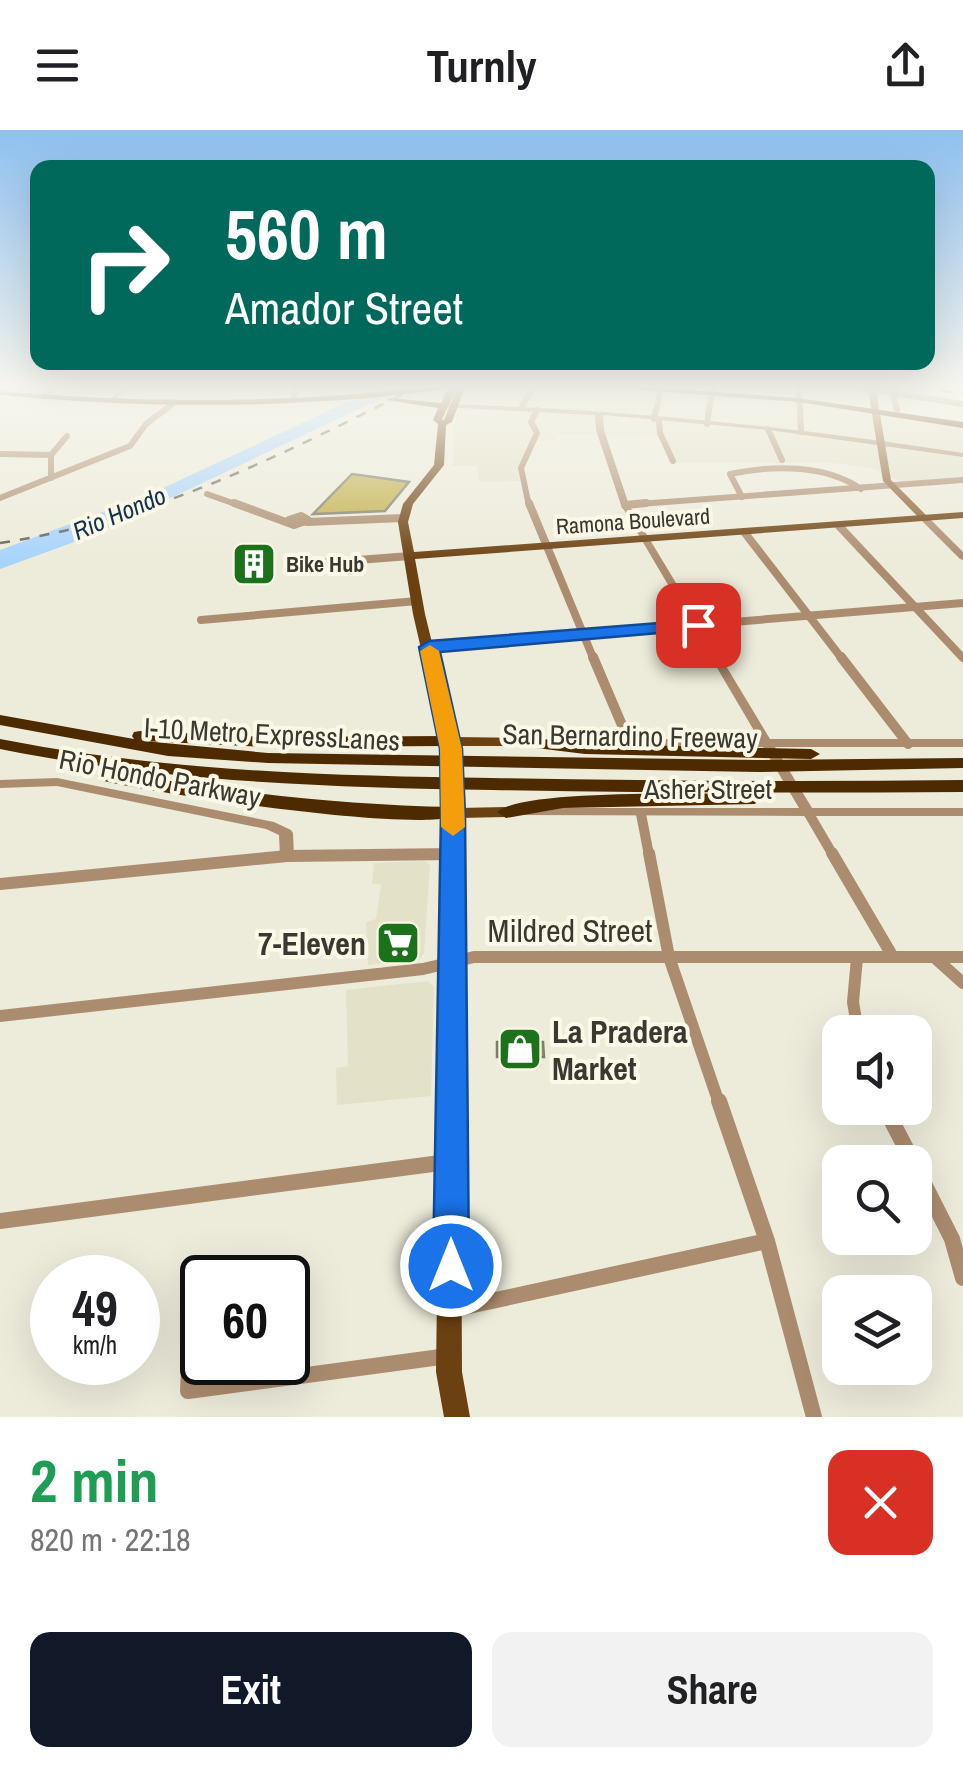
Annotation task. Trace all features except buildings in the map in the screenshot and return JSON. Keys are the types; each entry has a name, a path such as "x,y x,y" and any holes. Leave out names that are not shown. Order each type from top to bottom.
{"highway":[{"path":"448,741 196,740 37,722 4,734 36,763 256,802 370,813 453,813"},
{"name":"San Bernardino Freeway","path":"4,734 101,765 206,777 433,773 764,777"},
{"path":"526,742 764,777 814,777 911,763 963,763"},
{"path":"506,812 764,777 963,779"}],"main road":[{"path":"440,444 439,465 408,504 403,518 448,741 453,813 449,1355 457,1417"},
{"path":"880,444 890,487 925,519"},
{"name":"Ramona Boulevard","path":"410,556 963,515"},
{"path":"448,741 526,742"},
{"name":"Asher Street","path":"453,813 506,812"}],"street":[{"path":"52,478 51,456 61,444"},
{"path":"0,498 134,444"},
{"path":"532,444 521,468 530,509 630,744"},
{"path":"605,444 625,505 893,958"},
{"path":"665,444 672,460"},
{"path":"775,444 782,460"},
{"path":"887,444 963,455"},
{"path":"0,454 51,456"},
{"path":"742,498 730,474 825,472 847,477 861,489"},
{"path":"625,505 963,480"},
{"path":"207,494 275,519 289,520 294,525 403,518"},
{"path":"925,519 963,556"},
{"path":"838,526 963,658"},
{"path":"745,533 908,744"},
{"name":"Ramona Boulevard","path":"305,564 410,556"},
{"path":"200,620 418,601"},
{"path":"429,647 963,603"},
{"path":"526,742 963,742"},
{"name":"Rio Hondo Parkway","path":"0,784 57,782 269,825 286,833 287,856"},
{"name":"Asher Street","path":"506,812 963,812"},
{"path":"641,814 669,957 767,1240 814,1417"},
{"path":"0,884 287,856 453,854"},
{"name":"Mildred Street","path":"0,1016 450,963 474,956 963,957"},
{"path":"855,1015 857,958"},
{"path":"934,958 963,983"},
{"path":"0,1222 448,1162"},
{"path":"932,1199 952,1238 963,1278"},
{"path":"449,1310 540,1294 767,1240"},
{"path":"310,1375 449,1355"},
{"path":"188,1385 188,1392 237,1385"}],"shaded area":[{"path":"454,444 530,444 519,466 521,481 479,482 477,466 452,466"},
{"path":"663,444 963,444 963,477 904,483 874,469 834,463 669,463"},
{"path":"425,861 430,865 424,953 419,959 368,965 366,922 376,919 381,885 372,883 374,863"},
{"path":"427,981 434,987 431,1096 337,1105 336,1068 348,1066 346,990"}],"water":[{"name":"Rio Hondo","path":"257,444 285,444 88,537 0,569 0,550 148,495"}],"railway":[{"path":"0,543 115,518 219,481 300,444"}],"slow traffic":[{"path":"430,651 451,749 453,827"}],"place":[{"name":"Bike Hub","path":"254,564"},
{"name":"7-Eleven","path":"398,943"},
{"name":"La Pradera Market","path":"520,1049"}],"route":[{"path":"451,1266 451,749 429,647 698,625"}]}
